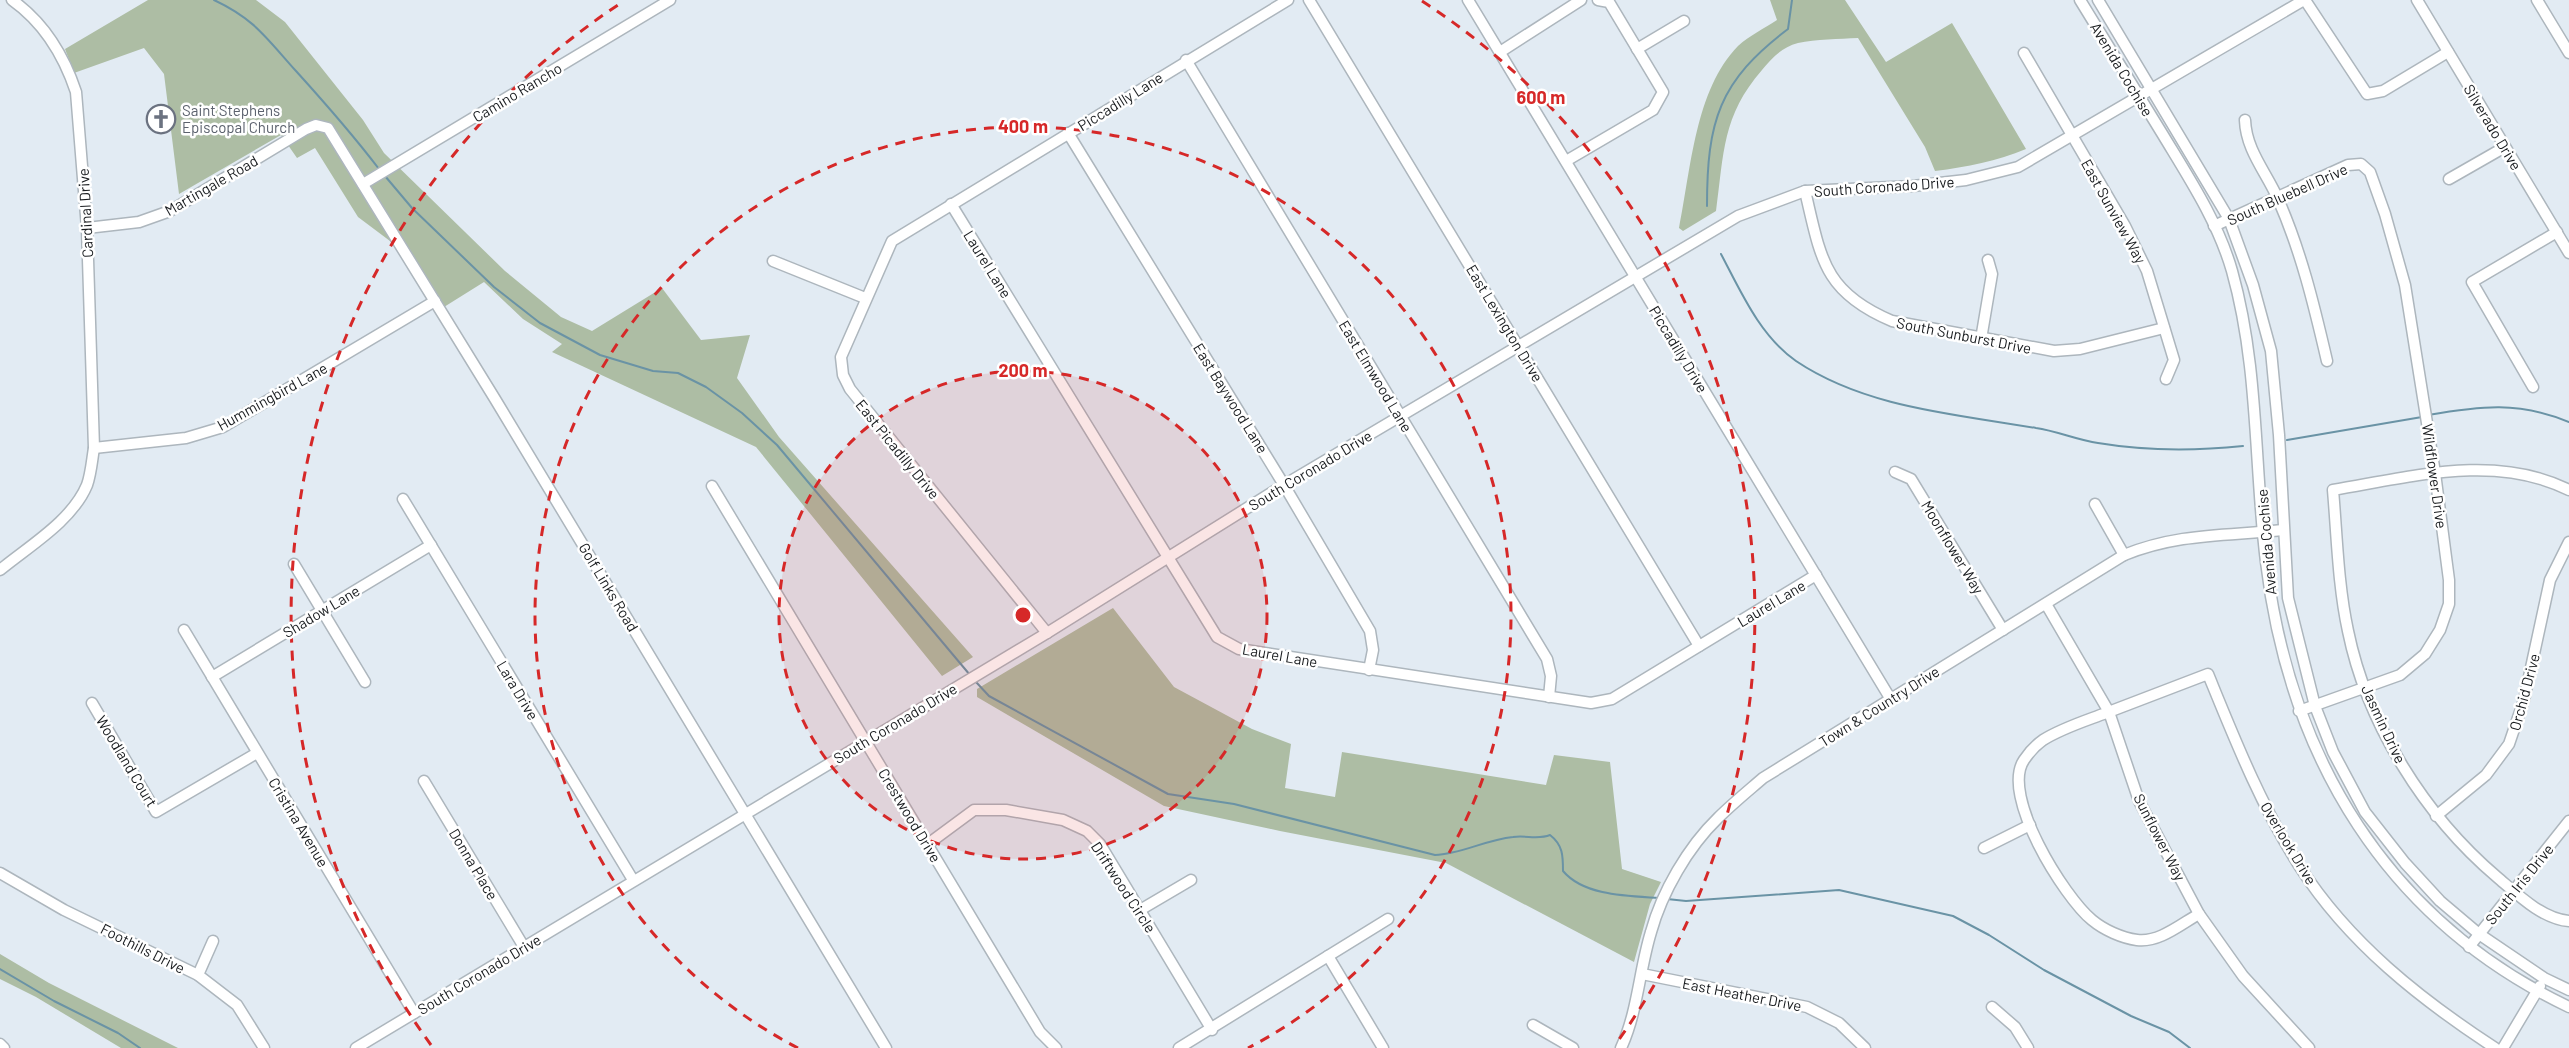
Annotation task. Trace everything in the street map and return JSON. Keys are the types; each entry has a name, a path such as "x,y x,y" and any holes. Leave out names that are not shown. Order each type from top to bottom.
{"street":[{"name":"Cardinal Drive","path":"0,570 45,533 78,500 87,484 94,448 87,228 78,116 70,73 49,38 32,16 12,0"},
{"name":"Camino Rancho","path":"363,184 670,0"},
{"name":"Piccadilly Lane","path":"892,241 1288,0"},
{"name":"East Lexington Drive","path":"1309,0 1699,646"},
{"name":"Piccadilly Drive","path":"1468,0 1890,698"},
{"path":"1500,52 1581,0"},
{"path":"1566,161 1653,110 1663,92 1609,2 1598,0"},
{"name":"Avenida Cochise","path":"2080,0 2188,177 2214,226 2231,269 2248,339 2264,532 2276,632 2299,711 2320,760 2354,819 2392,873 2469,947 2537,992 2569,1007"},
{"name":"Avenida Cochise","path":"2098,0 2229,219 2253,285 2271,351 2279,435 2288,598 2315,706 2333,752 2365,812 2405,863 2440,901 2479,934 2544,978 2569,990"},
{"name":"South Coronado Drive","path":"357,1048 1047,633 1400,415 1738,216 1805,191 1913,186 1966,180 2018,167 2304,0"},
{"path":"2304,0 2367,94 2383,91 2448,52"},
{"name":"Silverado Drive","path":"2417,0 2569,253"},
{"path":"2537,0 2569,53"},
{"path":"1637,49 1684,21"},
{"name":"East Sunview Way","path":"2024,53 2125,226 2147,271 2174,360 2166,379"},
{"name":"East Elmwood Lane","path":"1186,60 1547,659 1551,676 1549,697"},
{"path":"2245,120 2246,138 2278,198 2308,278 2327,361"},
{"name":"Martingale Road","path":"87,228 139,222 170,211 306,129 316,125 328,128"},
{"name":"Golf Links Road","path":"328,128 747,814 886,1048"},
{"name":"East Baywood Lane","path":"1068,133 1284,485 1370,631 1373,650 1370,670"},
{"path":"2449,179 2505,147"},
{"name":"South Bluebell Drive","path":"2214,226 2348,165 2361,164"},
{"name":"Wildflower Drive","path":"2299,711 2400,675 2425,654 2440,630 2449,604 2449,580 2435,473 2405,285 2370,172 2361,164"},
{"name":"South Sunburst Drive","path":"1805,191 1818,250 1837,285 1868,311 1892,321 2054,351 2080,349 2164,328"},
{"name":"Laurel Lane","path":"951,204 1217,637 1239,649 1591,703 1612,699 1816,575"},
{"path":"2533,387 2472,282 2556,232"},
{"name":"East Picadilly Drive","path":"892,241 865,298 842,357 843,375 850,389 1047,633"},
{"path":"1981,339 1992,274 1988,260"},
{"path":"773,261 865,298"},
{"name":"Hummingbird Lane","path":"94,448 186,438 224,427 435,301"},
{"path":"2435,473 2515,471 2550,481 2569,490"},
{"name":"Moonflower Way","path":"1895,472 1911,479 2003,630"},
{"name":"Jasmin Drive","path":"2435,473 2333,490 2348,632 2366,689 2395,755 2436,816 2469,854 2512,891 2554,920 2569,921"},
{"name":"Crestwood Drive","path":"712,486 1040,1032 1056,1048"},
{"name":"Lara Drive","path":"403,499 633,880"},
{"path":"2095,504 2124,555"},
{"name":"Town & Country Drive","path":"1621,1048 1629,1031 1651,931 1673,880 1693,849 1717,819 1763,778 2124,555 2154,543 2182,538 2283,530"},
{"name":"Orchid Drive","path":"2436,816 2486,775 2509,744 2524,700 2550,580 2569,542"},
{"name":"Shadow Lane","path":"212,677 431,545"},
{"path":"294,564 365,682"},
{"name":"Sunflower Way","path":"2046,604 2109,712 2139,801 2199,914 2243,976 2309,1048"},
{"name":"Cristina Avenue","path":"184,630 414,1013"},
{"name":"Overlook Drive","path":"2109,712 2208,674 2246,766 2272,817 2301,867 2327,904 2363,945 2405,984 2495,1048"},
{"name":"Woodland Court","path":"92,703 156,812 257,753"},
{"path":"2109,712 2041,741 2023,761 2018,778 2018,793 2030,825 2062,887 2092,921 2115,934 2138,940 2157,938 2199,914"},
{"name":"Donna Place","path":"424,781 524,947"},
{"name":"Driftwood Circle","path":"928,844 974,810 1006,810 1063,820 1087,831 1100,844 1212,1030"},
{"name":"South Iris Drive","path":"2469,947 2569,821"},
{"path":"1984,848 2030,825"},
{"name":"Foothills Drive","path":"0,873 64,910 198,975 237,1005 264,1048"},
{"path":"1140,910 1191,880"},
{"path":"1179,1048 1212,1030 1388,919"},
{"path":"198,975 213,941"},
{"path":"1328,956 1383,1048"},
{"name":"East Heather Drive","path":"1642,974 1807,1006 1839,1023 1865,1048"},
{"path":"2503,1048 2544,978"},
{"path":"1992,1007 2015,1027 2028,1048"},
{"path":"1533,1025 1573,1048"},
{"path":"0,1044 4,1048"}],"green space":[{"path":"148,0 256,0 285,22 363,120 384,153 505,271 561,317 592,331 662,288 701,340 750,335 737,378 779,437 973,657 942,676 756,447 552,352 562,344 523,319 484,282 444,307 398,247 358,217 315,148 297,158 281,135 179,194 164,74 144,48 74,73 65,49"},
{"path":"1770,0 1845,0 1886,62 1952,23 2026,149 1982,163 1935,171 1925,147 1858,38 1798,43 1787,47 1766,66 1739,103 1727,136 1716,211 1683,231 1679,228 1692,156 1697,131 1712,85 1738,46 1777,20"},
{"path":"1113,608 1174,687 1252,729 1291,744 1285,788 1335,797 1342,752 1546,785 1554,755 1610,762 1622,869 1661,882 1650,904 1634,962 1446,863 1164,806 977,697 977,689"},
{"path":"0,954 49,983 178,1048 121,1048 36,997 0,979"}],"waterway":[{"path":"214,0 250,22 268,39 379,169"},
{"path":"1707,206 1710,150 1714,126 1722,105 1732,85 1746,67 1788,29 1792,0"},
{"path":"385,176 412,208 494,287 540,323 600,355 653,371 678,373 706,387 742,413 777,445 970,675"},
{"path":"1721,254 1752,312 1783,351 1823,377 1852,389 1912,407 2044,429 2090,442 2116,446 2170,449 2243,446"},
{"path":"2428,415 2465,409 2499,407 2533,411 2569,422"},
{"path":"2287,440 2422,417"},
{"path":"976,682 989,696 1168,794 1234,804 1435,855 1503,839 1550,835 1560,847 1563,871 1582,885 1607,893 1659,898"},
{"path":"1667,899 1686,901 1839,890 1953,916 1989,935 2044,970 2131,1016 2169,1032 2190,1048"},
{"path":"0,969 54,1001 118,1033 140,1048"}],"place":[{"name":"Saint Stephens Episcopal Church","path":"161,119"}]}
